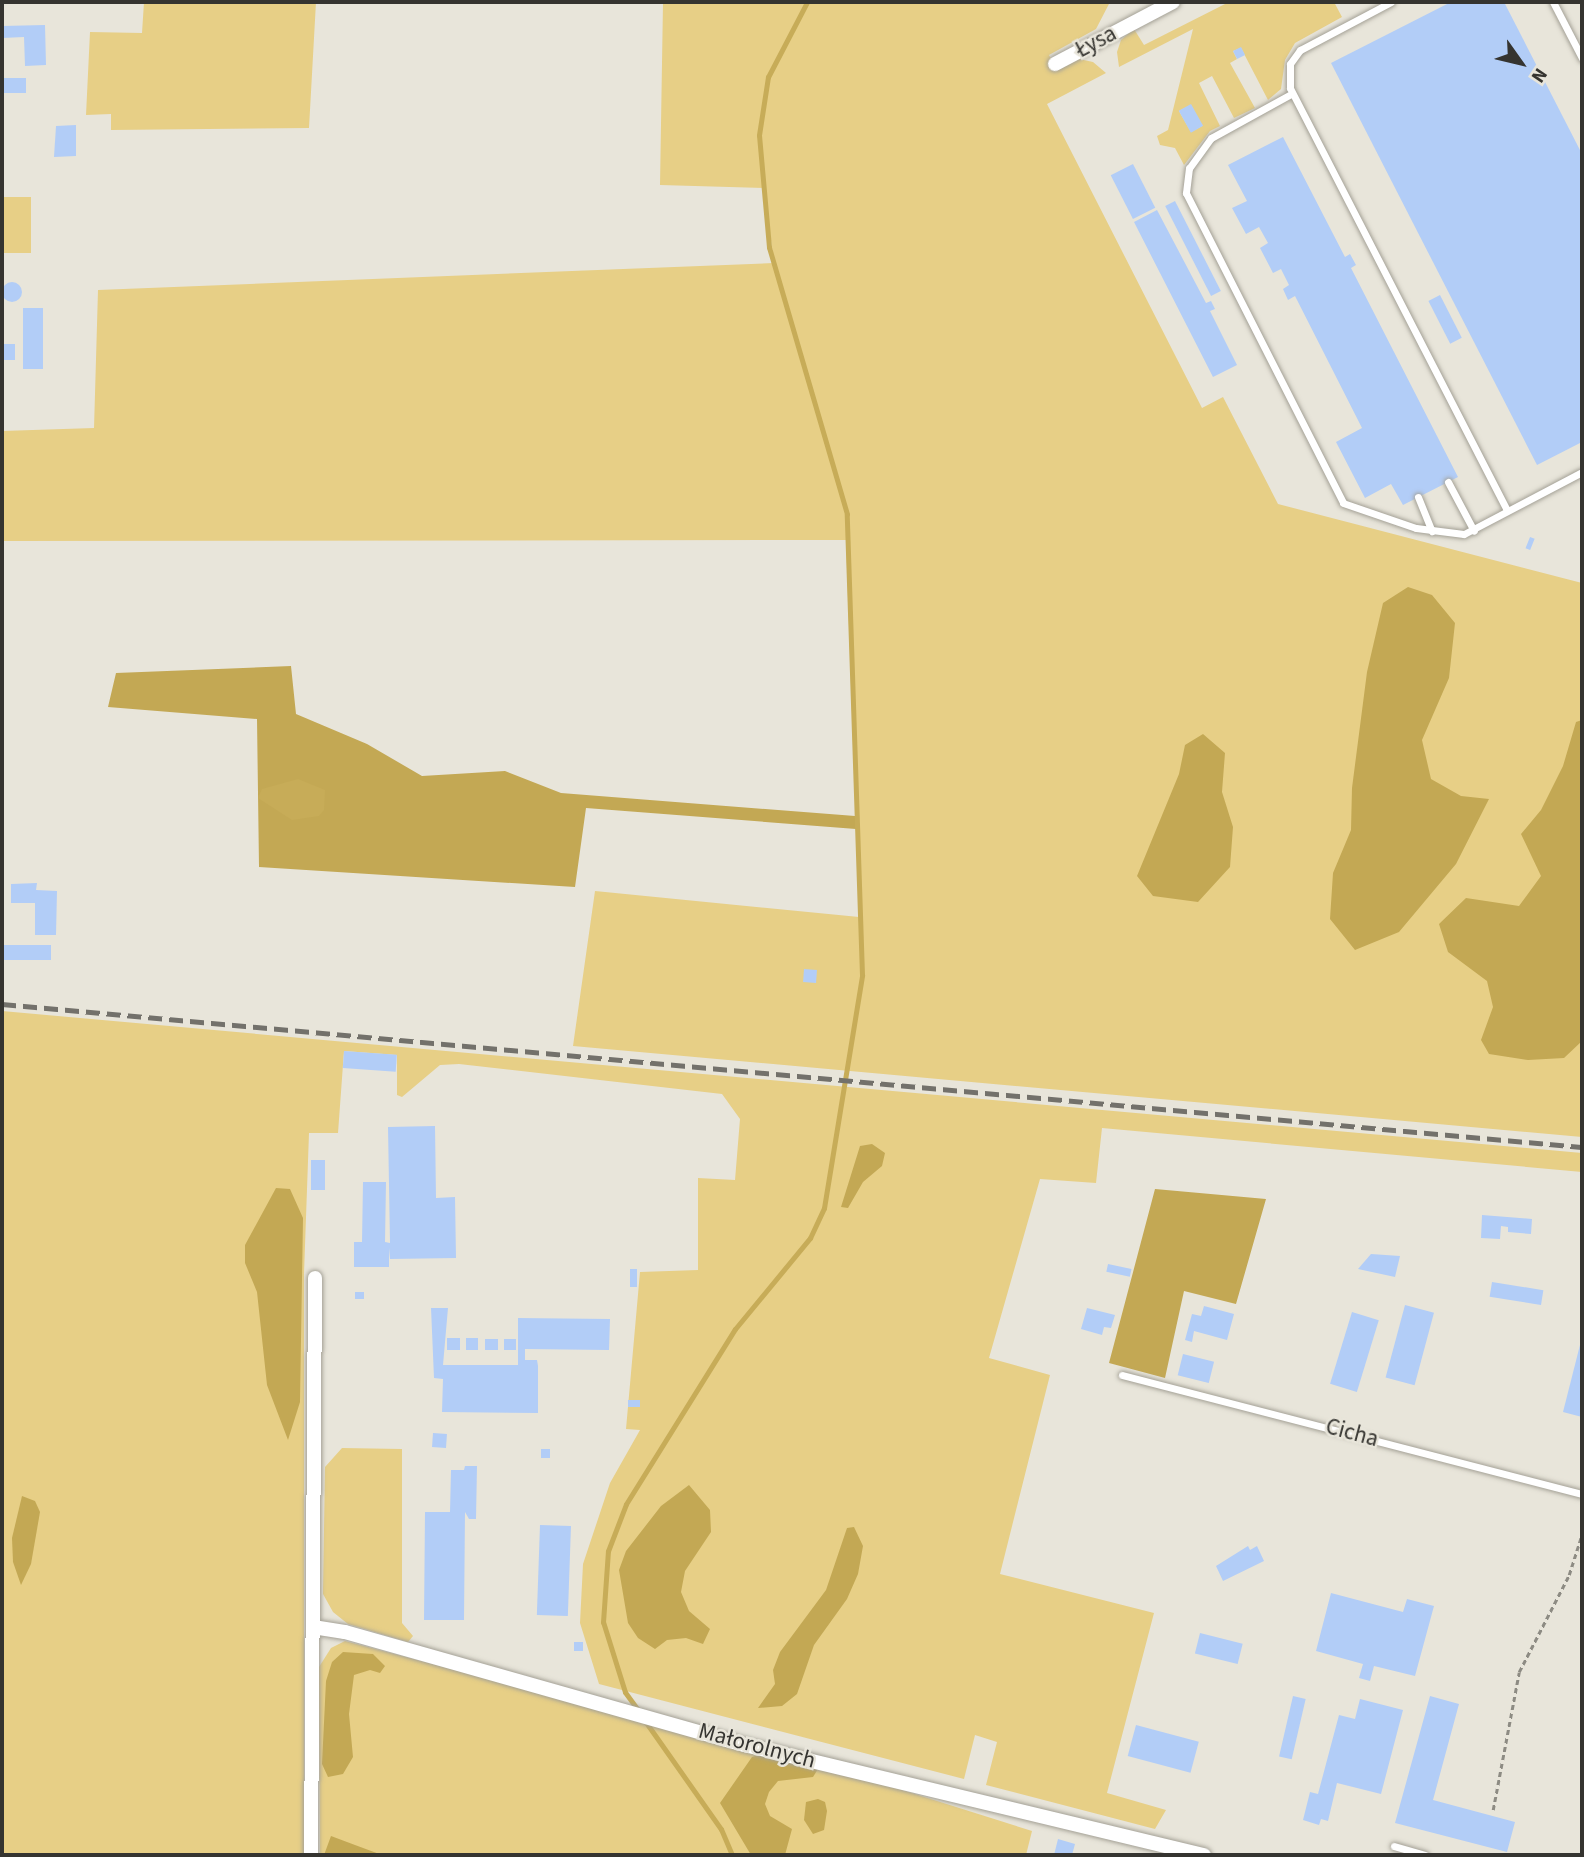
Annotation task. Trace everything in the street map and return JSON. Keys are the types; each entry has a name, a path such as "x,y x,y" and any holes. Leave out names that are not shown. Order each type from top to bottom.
{"street":[{"name":"Łysa","path":"1055,64 1173,2"},
{"path":"312,1855 315,1278"},
{"name":"Małorolnych","path":"313,1627 345,1632 745,1745 1203,1855"}],"lane":[{"path":"1391,2 1300,50 1289,70 1291,94 1507,511"},
{"path":"1553,2 1582,58"},
{"path":"1291,94 1211,138 1189,168 1186,196 1343,503 1432,531 1474,531 1582,472"},
{"path":"1448,482 1474,531"},
{"path":"1419,497 1432,531"},
{"name":"Cicha","path":"1122,1375 1582,1494"},
{"path":"1394,1846 1425,1855"}],"path":[{"path":"1493,1810 1520,1672 1569,1575 1582,1534"}],"shaded area":[{"path":"144,2 316,2 309,128 111,130 111,114 86,115 90,32 142,33"},
{"path":"663,2 1110,2 1096,29 1049,55 1057,69 1079,59 1093,62 1106,73 1047,104 1202,408 1223,397 1278,504 1582,583 1582,1137 573,1046 595,891 859,917 846,540 2,541 2,431 94,428 98,290 774,263 764,188 660,185"},
{"path":"1229,2 1334,2 1342,17 1295,43 1285,60 1281,89 1268,100 1241,48 1233,51 1237,59 1230,63 1255,108 1234,118 1212,76 1199,83 1220,126 1210,131 1184,165 1175,148 1160,145 1157,136 1168,130 1193,29 1119,67 1117,52 1121,40 1134,29 1144,45","holes":["1191,105 1202,126 1191,132 1179,111"]},
{"path":"2,197 31,197 31,253 2,253"},
{"path":"1408,587 1432,595 1455,623 1449,678 1422,740 1431,779 1461,796 1489,799 1456,864 1399,932 1355,950 1330,919 1333,873 1351,830 1352,788 1367,672 1383,603"},
{"path":"291,666 296,714 367,744 422,776 505,771 561,793 855,816 856,829 586,808 575,887 259,867 257,719 108,707 116,673"},
{"path":"1582,720 1582,1041 1564,1058 1528,1060 1489,1054 1481,1040 1493,1007 1487,981 1448,952 1439,924 1466,898 1519,906 1541,876 1521,834 1541,810 1563,766 1576,722"},
{"path":"1203,734 1225,753 1222,792 1233,827 1230,867 1198,902 1153,896 1137,876 1179,774 1185,745"},
{"path":"298,779 325,790 324,810 319,816 292,820 258,798 262,789"},
{"path":"2,1011 1582,1153 1582,1172 1102,1128 1096,1183 1040,1179 989,1358 1050,1375 1000,1574 1154,1613 1107,1793 1166,1810 1155,1829 986,1785 997,1742 975,1735 964,1779 599,1684 580,1623 583,1564 610,1483 640,1430 626,1429 640,1272 698,1270 698,1178 735,1180 740,1119 722,1094 459,1064 440,1065 402,1097 397,1095 397,1055 344,1051 338,1133 309,1133 304,1274 304,1855 2,1855"},
{"path":"872,1144 885,1153 882,1166 863,1182 848,1208 841,1207 860,1146"},
{"path":"276,1188 290,1189 303,1218 300,1402 288,1440 267,1385 257,1292 245,1263 245,1245"},
{"path":"1155,1189 1266,1199 1236,1304 1184,1291 1165,1378 1109,1363"},
{"path":"342,1448 402,1449 402,1623 413,1636 408,1642 348,1624 333,1612 323,1594 325,1467"},
{"path":"689,1485 710,1510 711,1532 685,1571 681,1592 689,1611 710,1629 703,1644 686,1638 667,1640 655,1649 638,1638 628,1623 619,1570 626,1551 661,1506"},
{"path":"22,1496 35,1501 40,1512 31,1564 21,1585 13,1562 12,1538"},
{"path":"854,1527 863,1546 858,1574 847,1599 814,1645 797,1694 782,1706 758,1708 775,1684 773,1670 780,1652 826,1590 847,1528"},
{"path":"345,1641 861,1777 1032,1831 1026,1855 320,1855 319,1667 331,1648"},
{"path":"343,1652 373,1654 385,1666 380,1673 370,1670 354,1675 349,1714 353,1757 343,1774 328,1777 322,1764 326,1681 332,1662"},
{"path":"765,1753 818,1769 813,1777 778,1781 769,1792 765,1804 770,1816 792,1829 785,1855 751,1855 720,1803 752,1757"},
{"path":"818,1799 825,1802 827,1811 824,1830 813,1834 804,1820 806,1802"},
{"path":"331,1836 355,1845 382,1855 324,1855"}],"building":[{"path":"1451,2 1504,2 1582,154 1582,442 1537,465 1331,63"},
{"path":"45,25 46,65 25,66 24,37 2,38 2,26"},
{"path":"1241,47 1245,55 1237,59 1233,51"},
{"path":"2,78 26,78 26,93 2,93"},
{"path":"1191,104 1203,126 1191,133 1179,111"},
{"path":"76,125 76,156 54,157 56,126"},
{"path":"1283,137 1345,257 1350,254 1356,265 1351,268 1458,477 1403,505 1391,484 1365,498 1336,442 1362,428 1295,296 1288,300 1283,289 1289,285 1281,269 1273,273 1260,248 1268,243 1259,227 1246,234 1232,208 1247,201 1228,165"},
{"path":"1133,164 1155,208 1133,219 1111,175"},
{"path":"1175,201 1221,291 1211,296 1165,206"},
{"path":"1157,210 1206,303 1211,301 1215,309 1210,311 1237,365 1213,377 1134,222"},
{"path":"12,282 19,285 22,292 19,299 12,302 5,299 2,292 5,285"},
{"path":"1440,295 1462,338 1450,344 1428,301"},
{"path":"23,308 43,308 43,369 23,369"},
{"path":"2,344 15,344 15,360 2,360"},
{"path":"1530,537 1535,539 1530,550 1526,548"},
{"path":"37,883 36,890 57,891 56,935 35,935 35,903 11,903 11,884"},
{"path":"2,945 51,945 51,960 2,960"},
{"path":"804,969 817,970 816,983 803,982"},
{"path":"344,1051 397,1055 396,1072 343,1068"},
{"path":"435,1126 436,1198 455,1197 456,1258 390,1259 389,1248 389,1267 354,1267 354,1242 362,1242 363,1182 386,1182 385,1242 390,1243 388,1127"},
{"path":"311,1160 325,1160 325,1190 311,1190"},
{"path":"1482,1215 1532,1219 1531,1234 1508,1232 1508,1227 1501,1226 1500,1239 1481,1238"},
{"path":"1371,1254 1400,1256 1395,1277 1358,1269"},
{"path":"1108,1264 1131,1269 1130,1277 1106,1272"},
{"path":"630,1269 637,1269 637,1287 630,1287"},
{"path":"1492,1282 1543,1290 1541,1305 1490,1297"},
{"path":"355,1292 364,1292 364,1299 355,1299"},
{"path":"1405,1305 1434,1313 1415,1385 1386,1377"},
{"path":"1204,1306 1234,1314 1227,1340 1194,1331 1192,1342 1185,1340 1192,1314 1201,1316"},
{"path":"431,1308 448,1308 443,1365 518,1365 518,1318 610,1319 609,1350 525,1349 525,1360 537,1360 538,1413 442,1412 443,1379 434,1378"},
{"path":"1087,1308 1115,1315 1111,1328 1104,1327 1102,1335 1081,1329"},
{"path":"1352,1312 1379,1320 1357,1392 1330,1384"},
{"path":"447,1338 460,1338 460,1350 447,1350"},
{"path":"466,1338 478,1338 478,1350 466,1350"},
{"path":"485,1339 498,1339 498,1350 485,1350"},
{"path":"504,1339 516,1339 516,1350 504,1350"},
{"path":"1582,1341 1582,1417 1563,1412"},
{"path":"1183,1354 1214,1362 1209,1383 1178,1375"},
{"path":"628,1400 640,1400 640,1407 628,1407"},
{"path":"433,1433 447,1434 446,1448 432,1447"},
{"path":"541,1449 550,1449 550,1458 541,1458"},
{"path":"465,1466 477,1466 476,1519 469,1519 465,1512 464,1620 424,1620 425,1512 450,1512 451,1470 464,1470"},
{"path":"540,1525 571,1526 568,1616 537,1615"},
{"path":"1248,1546 1250,1550 1257,1546 1264,1561 1223,1581 1216,1566"},
{"path":"1331,1593 1403,1612 1407,1599 1434,1606 1415,1676 1374,1666 1370,1681 1359,1678 1363,1664 1316,1651"},
{"path":"1200,1633 1243,1644 1238,1664 1195,1653"},
{"path":"574,1642 583,1642 583,1651 574,1651"},
{"path":"1293,1696 1306,1699 1292,1759 1279,1756"},
{"path":"1430,1696 1459,1704 1433,1800 1515,1822 1507,1852 1395,1823"},
{"path":"1360,1699 1403,1710 1381,1794 1337,1783 1328,1821 1321,1819 1319,1825 1303,1820 1310,1792 1318,1794 1339,1715 1355,1719"},
{"path":"1136,1725 1199,1742 1191,1773 1128,1756"},
{"path":"1058,1839 1075,1844 1072,1855 1054,1855"}],"waterway":[{"path":"638,1710 625,1692 603,1622 608,1551 626,1504 735,1329 810,1238 824,1208 862,975 847,514 769,247 759,135 768,77 807,2"},
{"path":"645,1721 721,1829 732,1855"}],"railway":[{"path":"2,1004 1582,1147"}]}
